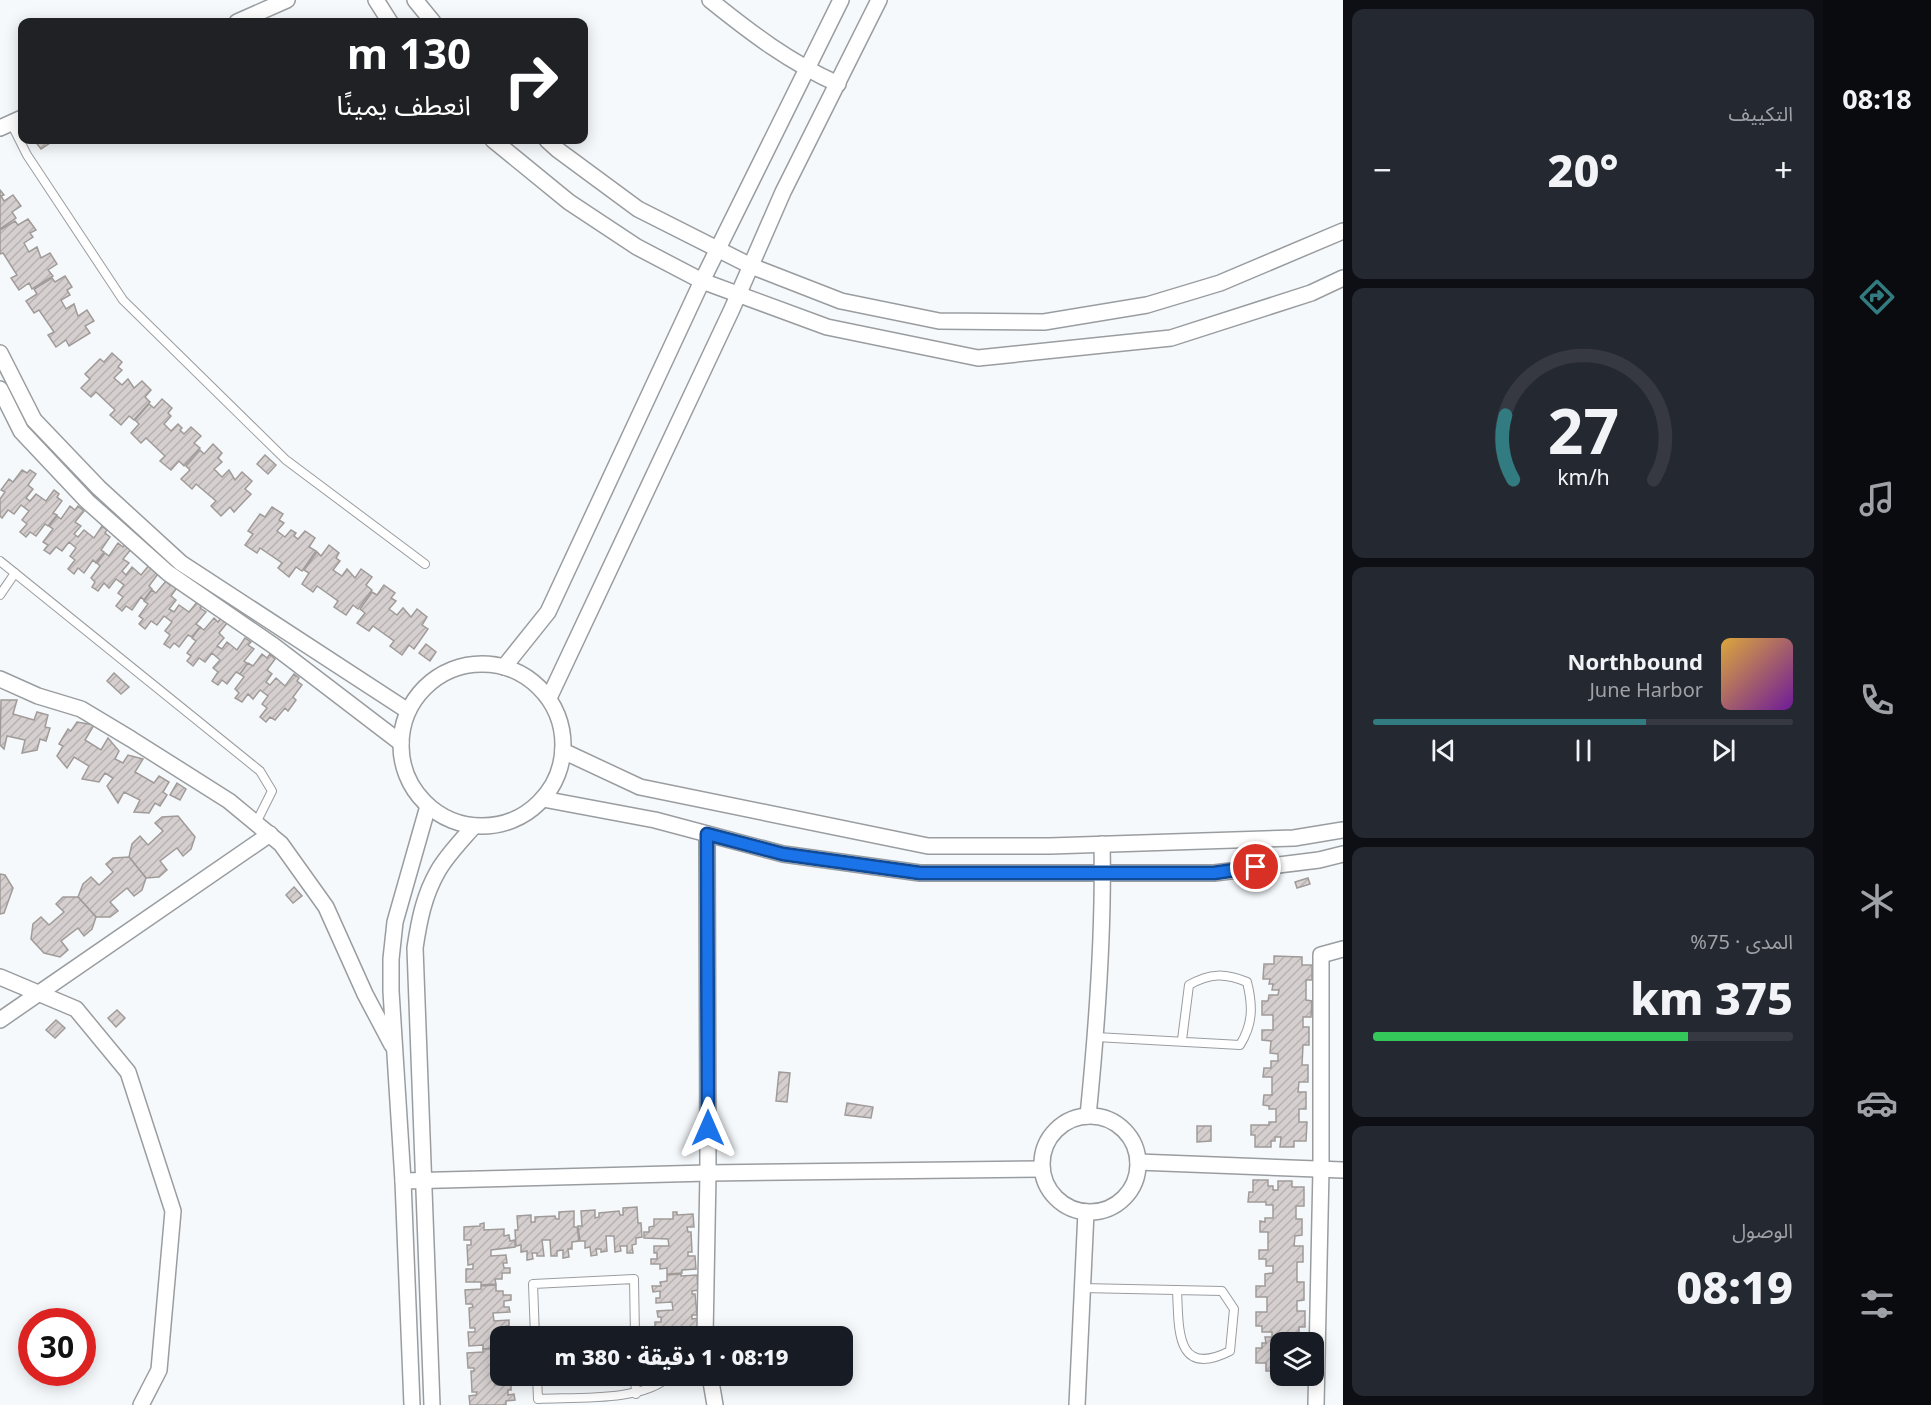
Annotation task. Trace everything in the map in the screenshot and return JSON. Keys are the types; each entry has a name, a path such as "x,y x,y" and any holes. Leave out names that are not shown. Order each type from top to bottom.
{"street":[{"path":"246,18 288,0"},
{"path":"376,0 387,18"},
{"path":"415,0 430,18"},
{"path":"710,0 766,44 806,70 838,84"},
{"path":"504,667 548,612 717,249 841,0"},
{"path":"549,698 739,295 783,192 879,0"},
{"path":"499,144 569,202 637,247 702,281 827,327 978,358 1172,338 1311,293 1343,278"},
{"path":"551,144 638,209 751,266 841,301 939,321 1044,322 1147,304 1220,283 1343,231"},
{"path":"0,353 34,420 99,488 181,563 408,711"},
{"path":"0,389 21,431 87,501 168,573 273,646 401,743"},
{"path":"475,664 504,667 529,678 549,698 561,723 563,751 557,777 543,799 523,816 499,825 474,826 449,820 428,806 413,788 404,767 401,743 408,711 424,688 448,672 475,664"},
{"path":"0,679 38,696 81,709 229,801 281,844 326,907 365,994 396,1053"},
{"path":"563,751 640,787 928,846 1102,844 1294,838 1343,830"},
{"path":"543,799 655,820 783,854 920,873 1214,873 1318,860 1343,854"},
{"path":"412,1405 391,958 394,931 428,806"},
{"path":"432,1405 415,948 426,896 438,870 474,826"},
{"path":"0,1020 270,834"},
{"path":"705,1326 708,1173 707,834"},
{"path":"1088,1116 1096,1037 1103,874 1102,844"},
{"path":"1316,1405 1321,1169 1321,955 1343,949"},
{"path":"0,977 76,1009 128,1072 173,1211 159,1370 141,1405"},
{"path":"1088,1116 1107,1118 1121,1126 1132,1138 1138,1154 1138,1162 1139,1170 1134,1185 1126,1198 1113,1207 1098,1212 1068,1208 1047,1186 1042,1169 1043,1154 1049,1139 1060,1127 1074,1119 1088,1116"},
{"path":"1138,1162 1343,1170"},
{"path":"403,1181 708,1173 1042,1169"},
{"path":"1077,1405 1086,1212"},
{"path":"712,1386 715,1405"}],"lane":[{"path":"11,123 18,137"},
{"path":"22,144 123,300 286,460 425,564"},
{"path":"0,561 260,771 272,791 256,823"},
{"path":"0,595 15,573"},
{"path":"1096,1037 1240,1044 1249,1031 1250,995 1247,982 1231,975 1214,974 1189,985 1182,1041"},
{"path":"535,1326 533,1284 634,1279 635,1326"},
{"path":"1082,1288 1178,1290 1222,1291 1234,1309 1230,1351 1217,1358 1199,1360 1191,1356 1181,1341 1178,1290"},
{"path":"537,1386 538,1399 636,1394 656,1386"},
{"path":"636,1386 636,1394"}],"building":[{"path":"37,144 48,144 41,149"},
{"path":"0,190 4,195 1,196 4,201 13,195 21,206 12,212 16,218 0,229"},
{"path":"28,219 36,230 30,233 33,237 24,243 29,252 37,247 41,258 50,253 57,264 48,270 53,276 32,289 29,283 19,290 11,278 17,275 3,253 0,254 0,230 15,221 18,225"},
{"path":"65,276 72,287 67,290 70,295 61,300 66,309 74,304 78,316 87,310 94,321 85,326 90,333 69,346 66,340 56,347 48,335 54,332 39,310 34,313 26,301 37,294 34,289 52,278 55,282"},
{"path":"112,353 122,362 118,367 122,370 114,378 122,385 128,379 134,388 142,381 151,390 145,397 150,402 134,420 129,416 121,425 110,415 115,410 96,392 91,397 81,388 90,379 85,374 100,359 104,362"},
{"path":"162,399 172,408 168,413 171,416 164,424 171,431 178,424 184,434 191,427 201,436 194,443 200,448 184,466 179,461 171,470 160,461 165,456 146,438 141,443 131,433 139,424 135,420 149,404 154,408"},
{"path":"213,444 222,453 218,458 222,462 214,469 222,477 229,470 235,480 242,472 252,481 245,489 251,494 234,512 230,507 221,516 211,506 216,501 196,484 192,489 181,479 190,470 186,466 200,450 204,454"},
{"path":"265,455 276,465 268,474 257,464"},
{"path":"22,470 27,473 30,470 36,474 28,485 33,489 26,498 30,501 36,494 46,501 54,490 62,501 53,513 57,515 48,526 45,524 36,536 30,532 26,537 20,532 27,524 22,520 29,511 21,505 14,514 8,510 2,518 0,516 0,499 5,492 1,490 9,479 13,482"},
{"path":"70,506 75,510 78,506 84,511 75,522 81,526 74,534 78,537 84,530 94,538 102,526 110,537 101,550 104,552 96,563 93,560 84,573 78,568 74,574 68,569 75,560 70,556 76,548 69,542 62,551 56,547 50,554 44,550 48,545 43,542 53,529 49,526 57,516 61,519"},
{"path":"272,507 283,514 279,520 284,523 277,531 285,537 291,530 296,533 294,536 298,539 305,531 315,538 309,547 316,551 302,571 296,567 289,577 278,568 282,563 260,548 257,553 245,545 253,534 248,531 260,514 265,517"},
{"path":"118,543 123,547 126,543 132,548 123,559 129,563 122,571 126,575 132,567 141,575 150,564 155,567 153,570 158,574 149,586 152,589 144,600 141,597 132,610 126,606 122,611 116,606 123,597 118,593 124,585 116,579 109,588 104,583 98,591 92,587 95,582 91,578 100,566 97,563 105,553 109,556"},
{"path":"329,545 339,553 336,558 340,561 333,570 342,576 347,569 355,578 361,569 372,577 366,585 372,590 358,609 353,605 346,615 334,607 338,601 317,586 313,592 302,584 309,573 304,570 317,552 321,556"},
{"path":"166,581 170,585 173,581 179,585 171,596 176,600 169,609 174,612 179,605 189,612 198,601 203,605 200,608 206,612 196,624 200,627 192,637 188,635 179,647 174,643 170,648 164,644 170,635 165,631 172,622 164,616 157,625 151,621 145,629 139,624 143,619 139,616 148,604 144,601 152,590 156,593"},
{"path":"384,585 395,593 391,598 396,601 389,609 397,615 403,608 411,617 417,609 427,617 422,625 428,629 414,649 409,645 402,655 390,646 394,641 373,626 369,631 357,623 365,613 360,609 372,592 377,595"},
{"path":"214,618 218,622 221,618 227,623 219,633 224,638 217,646 222,649 227,642 237,650 245,638 251,642 248,645 254,649 244,661 248,664 240,674 236,672 227,684 222,680 218,685 212,681 218,672 213,668 220,660 212,653 205,662 199,658 193,666 187,661 191,656 187,653 196,641 192,638 200,627 204,630"},
{"path":"426,644 436,652 430,661 419,653"},
{"path":"262,654 267,658 270,654 275,659 267,670 272,674 266,682 270,685 276,678 285,686 294,674 302,685 293,697 296,700 288,711 285,708 275,720 270,717 266,722 260,717 267,708 262,704 268,696 260,690 253,699 248,694 242,702 235,698 239,693 235,689 244,677 240,674 248,663 253,666"},
{"path":"114,673 129,687 121,694 107,681"},
{"path":"1,700 17,700 13,714 34,720 37,712 48,715 45,727 50,728 46,741 40,739 37,750 22,753 25,740 7,736 4,749 0,745"},
{"path":"77,722 94,725 85,740 101,750 108,738 119,751 115,759 123,763 128,755 143,759 135,772 154,783 159,776 169,782 163,792 167,795 160,806 155,803 149,813 134,812 140,800 124,792 118,803 107,786 113,778 105,773 99,782 82,779 89,766 74,757 67,768 57,756 63,746 59,744 68,729 71,731"},
{"path":"177,783 186,789 180,800 170,795"},
{"path":"178,816 195,837 191,849 183,856 177,848 160,861 167,870 159,877 146,878 129,857 132,844 140,836 148,845 163,831 155,823 162,817"},
{"path":"129,857 146,878 142,890 134,896 127,888 110,902 118,911 110,917 96,917 78,897 83,884 91,877 99,885 113,872 106,864 113,858"},
{"path":"0,874 5,875 13,888 4,913 0,914"},
{"path":"1308,878 1310,884 1297,888 1295,882"},
{"path":"294,887 302,896 293,903 286,895"},
{"path":"63,897 78,897 96,917 92,929 84,936 78,928 61,941 68,950 60,957 44,953 31,939 33,924 41,917 49,925 64,912 56,904"},
{"path":"1274,956 1302,957 1302,965 1312,965 1312,980 1306,980 1306,1000 1312,1001 1311,1017 1303,1017 1303,1027 1309,1027 1309,1045 1303,1045 1302,1065 1308,1065 1308,1082 1299,1082 1298,1092 1306,1092 1306,1109 1299,1109 1299,1122 1307,1122 1306,1141 1294,1141 1294,1147 1280,1147 1281,1137 1275,1137 1275,1141 1271,1141 1271,1147 1255,1147 1255,1135 1251,1135 1251,1125 1269,1125 1269,1122 1276,1122 1276,1109 1269,1109 1269,1106 1263,1105 1264,1095 1272,1095 1272,1077 1263,1077 1264,1068 1271,1068 1271,1061 1278,1061 1278,1054 1270,1053 1271,1041 1262,1040 1262,1030 1273,1030 1273,1015 1262,1015 1262,1001 1268,1001 1269,995 1278,995 1279,990 1272,990 1273,984 1269,984 1270,979 1263,979 1264,964 1274,964"},
{"path":"117,1010 125,1018 116,1027 108,1018"},
{"path":"56,1020 65,1028 55,1038 46,1030"},
{"path":"779,1072 790,1073 787,1102 776,1101"},
{"path":"847,1103 873,1107 871,1118 845,1115"},
{"path":"1197,1126 1211,1126 1211,1141 1197,1142"},
{"path":"1253,1180 1268,1180 1268,1186 1273,1186 1273,1190 1278,1190 1278,1181 1292,1181 1292,1187 1304,1187 1304,1206 1296,1206 1296,1219 1302,1219 1302,1235 1295,1236 1294,1246 1303,1246 1303,1262 1297,1262 1297,1282 1304,1282 1304,1300 1297,1301 1297,1311 1305,1311 1305,1327 1299,1327 1299,1332 1262,1332 1262,1326 1256,1326 1256,1312 1267,1312 1267,1297 1256,1297 1256,1286 1265,1286 1265,1274 1273,1273 1273,1266 1266,1266 1266,1259 1259,1259 1259,1250 1268,1250 1268,1232 1260,1232 1260,1221 1265,1222 1265,1218 1273,1218 1273,1205 1266,1205 1266,1202 1248,1202 1249,1192 1253,1192"},
{"path":"637,1207 642,1237 636,1238 636,1244 632,1245 633,1253 627,1253 627,1246 620,1246 621,1251 615,1252 614,1236 606,1236 607,1251 601,1252 601,1249 596,1249 597,1255 591,1256 590,1247 585,1248 585,1241 580,1241 578,1226 582,1226 581,1211 595,1210 595,1218 599,1217 599,1213 619,1211 620,1215 623,1215 623,1208"},
{"path":"574,1211 574,1227 577,1227 579,1241 572,1242 572,1249 568,1249 569,1257 563,1258 563,1250 557,1251 557,1256 551,1256 550,1240 542,1240 544,1256 532,1253 533,1259 527,1260 527,1251 521,1252 521,1245 516,1246 517,1216 531,1215 531,1222 535,1222 535,1217 555,1216 559,1219 559,1212"},
{"path":"673,1212 677,1212 677,1215 693,1214 694,1227 687,1227 688,1232 691,1232 692,1252 688,1252 688,1256 695,1256 696,1269 667,1274 667,1268 660,1269 660,1264 651,1264 651,1259 657,1259 654,1246 669,1246 668,1239 644,1238 644,1232 649,1232 649,1227 654,1226 654,1219 673,1219"},
{"path":"484,1223 484,1230 504,1229 504,1236 509,1235 510,1241 515,1240 515,1247 491,1250 491,1256 506,1255 507,1263 503,1263 504,1268 510,1268 510,1273 502,1273 502,1279 495,1279 496,1284 481,1285 481,1282 466,1282 466,1269 473,1269 473,1264 468,1265 467,1245 471,1245 471,1240 464,1240 464,1227 480,1226"},
{"path":"667,1275 697,1275 698,1290 692,1291 692,1294 695,1294 697,1315 692,1315 692,1319 700,1318 700,1326 655,1326 655,1322 661,1322 657,1311 673,1310 672,1302 656,1303 656,1298 660,1298 660,1291 653,1292 652,1286 661,1286 660,1282 667,1281"},
{"path":"496,1285 496,1291 503,1291 503,1295 511,1295 511,1300 504,1301 504,1307 509,1307 510,1312 493,1313 494,1321 509,1320 509,1326 490,1326 490,1349 483,1349 483,1345 469,1346 468,1332 475,1332 475,1328 470,1328 469,1308 473,1307 472,1304 466,1304 465,1290 481,1289 481,1286"},
{"path":"1265,1337 1270,1337 1270,1371 1266,1371 1266,1363 1256,1363 1256,1348 1262,1348 1262,1343 1266,1343"},
{"path":"483,1349 490,1349 490,1386 511,1386 508,1395 514,1394 515,1400 506,1401 506,1405 470,1405 469,1396 476,1395 477,1392 472,1392 471,1371 474,1371 474,1368 468,1368 467,1353 483,1352"}],"route":[{"path":"708,1128 707,834 783,854 920,873 1214,873 1256,867"}]}
